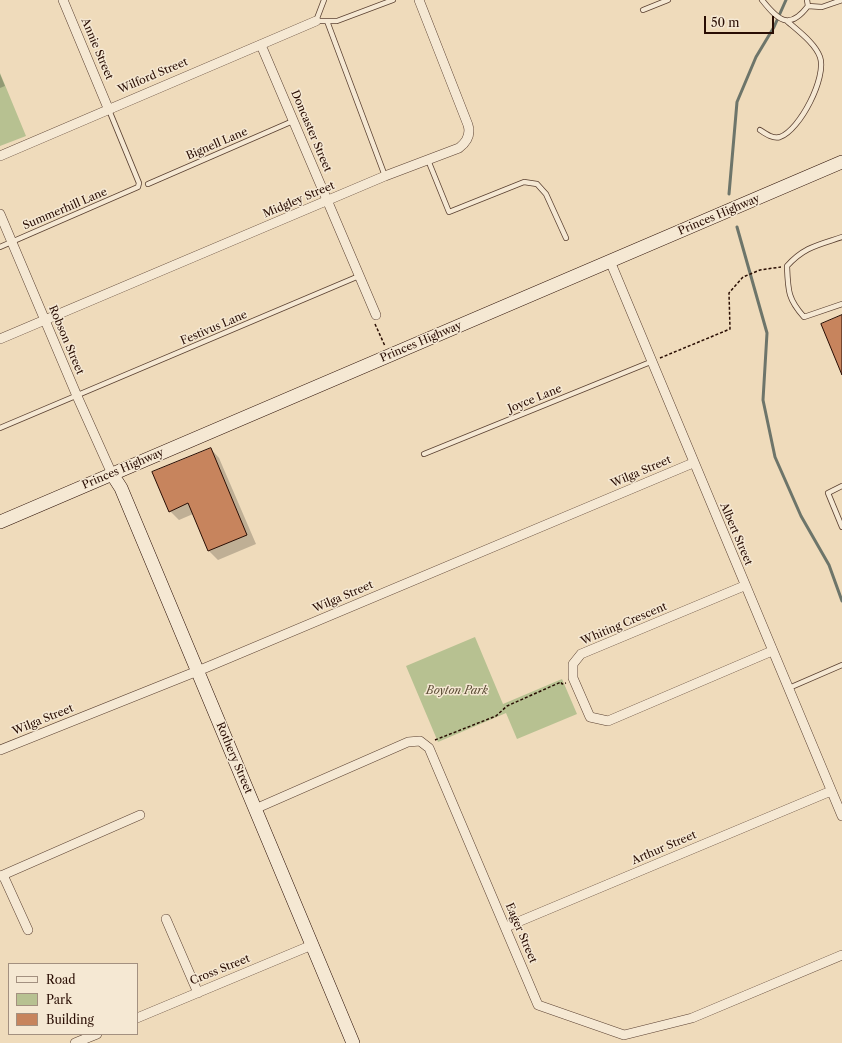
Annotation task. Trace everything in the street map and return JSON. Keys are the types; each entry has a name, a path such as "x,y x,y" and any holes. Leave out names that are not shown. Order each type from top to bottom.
{"main road":[{"name":"Princes Highway","path":"0,522 842,162"},
{"name":"Rothery Street","path":"112,474 121,488 353,1043"}],"street":[{"name":"Annie Street","path":"63,0 108,108"},
{"name":"Midgley Street","path":"0,339 327,200 459,148 467,140 470,131 419,0"},
{"name":"Wilford Street","path":"0,156 108,108 316,21"},
{"name":"Doncaster Street","path":"261,44 359,276 374,317"},
{"name":"Robson Street","path":"0,214 77,396 112,474"},
{"name":"Albert Street","path":"610,261 653,361 744,586 789,688 842,816"},
{"name":"Wilga Street","path":"0,750 197,671 693,463"},
{"name":"Whiting Crescent","path":"744,586 581,654 573,664 574,679 590,717 608,721 772,651"},
{"name":"Eager Street","path":"255,809 408,742 420,741 429,748 538,1005 624,1035 692,1018 842,955"},
{"name":"Arthur Street","path":"506,928 831,791"},
{"path":"28,930 2,875 140,815"},
{"path":"166,919 198,992"},
{"name":"Cross Street","path":"138,1018 312,945"},
{"path":"75,1043 95,1035"}],"lane":[{"path":"324,0 316,21 337,21 393,0"},
{"path":"644,10 668,0"},
{"path":"762,0 774,16 788,21 799,16 808,6"},
{"path":"807,0 808,6"},
{"path":"808,6 822,7 842,0"},
{"path":"328,21 385,176"},
{"path":"760,130 771,137 780,137 793,126 807,108 820,80 822,67 820,58 814,47 788,21"},
{"name":"Summerhill Lane","path":"0,247 137,189 139,183 108,108"},
{"name":"Bignell Lane","path":"148,184 293,121"},
{"path":"428,160 449,212 524,182 537,184 546,194 566,238"},
{"path":"842,237 815,245 797,254 787,266 788,287 792,304 804,317 842,304"},
{"name":"Festivus Lane","path":"0,428 359,276"},
{"name":"Joyce Lane","path":"424,454 653,361"},
{"path":"842,486 828,493 842,527"},
{"path":"789,688 842,665"}],"path":[{"path":"653,361 730,329 729,293 743,277 760,270 787,266"},
{"path":"374,317 385,346"},
{"path":"431,743 496,716 507,706 574,679"}],"green space":[{"path":"0,73 26,136 0,146"},
{"name":"Boyton Park","path":"475,637 503,704 562,679 577,714 517,739 506,713 438,742 406,666"}],"building":[{"path":"842,315 842,375 821,324"},
{"path":"211,448 247,535 208,551 188,503 169,512 152,472"}],"waterway":[{"path":"729,194 737,102 756,57 774,27 786,0"},
{"path":"737,227 767,333 763,400 775,457 801,516 829,565 842,601"}]}
